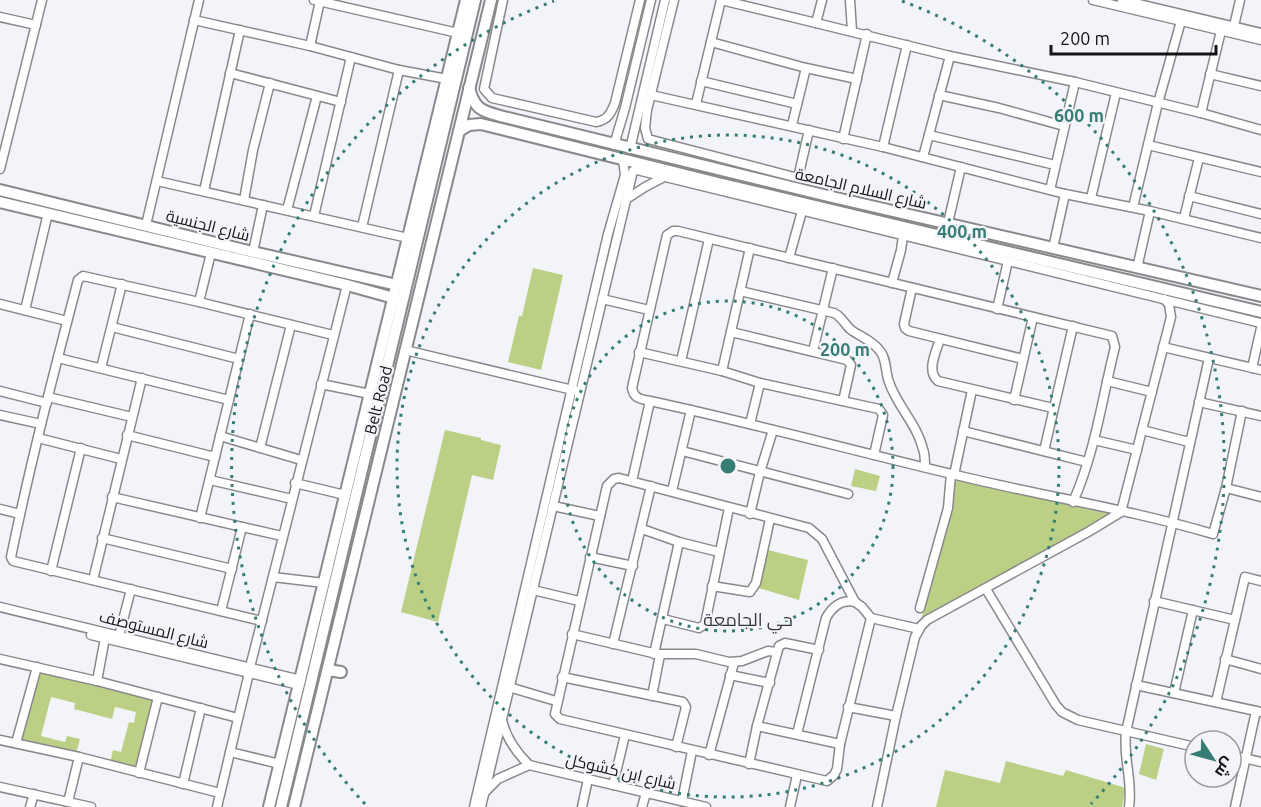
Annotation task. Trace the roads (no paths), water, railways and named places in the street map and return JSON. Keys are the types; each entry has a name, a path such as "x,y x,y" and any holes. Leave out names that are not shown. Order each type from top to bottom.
{"main road":[{"path":"269,807 370,394 397,302 397,285 412,239 451,80 462,34 466,0"},
{"path":"462,34 475,0"},
{"name":"Belt Road","path":"294,807 491,0"},
{"name":"شارع السلام الجامعة","path":"469,87 477,107 504,117 828,196 1261,296"},
{"path":"502,130 504,117"},
{"name":"شارع السلام الجامعة","path":"459,131 475,124 502,130 627,167 718,183 804,207 826,208 942,240 1057,263 1261,312"},
{"path":"706,186 718,183"},
{"name":"شارع الجنسية","path":"0,190 397,285"},
{"path":"804,207 811,199 808,191"},
{"path":"826,208 824,203 828,196"},
{"name":"شارع الجنسية","path":"0,202 347,285 397,302"},
{"path":"65,218 68,207"},
{"path":"78,221 82,210"},
{"name":"Belt Road","path":"282,807 373,426 397,302 407,277 412,239"},
{"path":"1056,249 1062,257 1057,263"},
{"path":"1076,268 1074,262 1080,254"},
{"path":"397,285 407,277"},
{"path":"373,426 378,433 387,428"},
{"path":"367,450 374,445 378,446 381,452"},
{"path":"325,581 343,550"},
{"path":"328,670 341,672"},
{"path":"298,738 300,744 303,745 307,745 310,741"},
{"path":"292,762 300,758 304,765"}],"street":[{"path":"0,169 3,142 42,0"},
{"path":"146,225 199,0"},
{"path":"503,0 484,89 487,94 492,99 596,122 604,120 611,113 615,103 640,0"},
{"path":"614,145 651,0"},
{"path":"630,149 665,0"},
{"path":"674,0 651,95 645,128 648,139 798,178 809,130"},
{"path":"696,104 721,0 950,56 1075,82 1261,130"},
{"path":"816,23 822,0"},
{"path":"850,0 852,31"},
{"path":"1093,0 1261,40"},
{"path":"1122,0 1261,33"},
{"path":"1234,27 1240,0"},
{"path":"310,46 317,1 346,4 462,34"},
{"path":"0,17 36,26"},
{"path":"194,20 310,46 399,70 451,80"},
{"path":"1133,207 1181,21"},
{"path":"204,191 240,30"},
{"path":"1201,113 1221,31"},
{"path":"843,139 867,34"},
{"path":"711,42 806,68 857,79"},
{"path":"883,147 907,45"},
{"path":"923,157 950,56"},
{"path":"314,216 351,57"},
{"path":"792,125 806,68"},
{"path":"362,227 399,70"},
{"path":"230,73 341,102"},
{"path":"1210,74 1261,86"},
{"path":"701,81 797,104"},
{"path":"1050,190 1075,82"},
{"path":"243,200 270,83"},
{"path":"631,84 636,90 644,87"},
{"path":"1091,198 1116,93"},
{"path":"651,95 792,125 1065,194 1184,218 1261,238"},
{"path":"939,95 999,108 1064,126"},
{"path":"287,210 317,96"},
{"path":"929,135 1055,165"},
{"path":"1148,145 1261,172"},
{"path":"1184,218 1199,158"},
{"path":"627,167 804,207 903,236 942,240 1008,261 1261,323"},
{"path":"474,807 602,299 625,200 627,167"},
{"path":"481,807 520,629 533,590 553,506 627,167"},
{"path":"948,224 961,167"},
{"path":"625,200 666,176"},
{"path":"157,181 412,239"},
{"path":"1056,249 1065,194"},
{"path":"1190,196 1261,214"},
{"path":"253,252 263,205"},
{"path":"789,258 804,207"},
{"path":"1137,268 1150,211"},
{"path":"25,310 48,213"},
{"path":"1073,502 1094,440 1115,347 1112,336 678,231 669,233 639,352 633,393 638,399 1073,502 1171,522 1213,534 1226,488 1242,411"},
{"path":"892,283 903,236"},
{"path":"681,361 710,239"},
{"path":"722,371 750,248"},
{"path":"200,302 211,253"},
{"path":"997,309 1008,261"},
{"path":"813,351 833,268"},
{"path":"262,621 13,561 11,556 41,424 80,277 83,276 333,335"},
{"path":"877,807 896,716 919,629 927,620 1121,512 1171,317 1169,304 1164,299 1130,281"},
{"path":"101,368 122,285"},
{"path":"217,807 291,499 347,285"},
{"path":"912,288 905,320 905,328 909,331 1023,359"},
{"path":"740,291 838,315 852,330 870,341 884,356 887,378 893,394 923,449 925,467"},
{"path":"1171,317 1182,304 1189,299 1199,297"},
{"path":"602,299 649,310"},
{"path":"0,304 68,321"},
{"path":"201,518 250,314"},
{"path":"1014,400 1033,317"},
{"path":"260,448 291,325"},
{"path":"1044,451 1073,326"},
{"path":"112,327 239,359"},
{"path":"1252,368 1261,328"},
{"path":"731,332 842,358 850,362 843,400"},
{"path":"940,339 932,369 938,381 1053,408"},
{"path":"1163,347 1261,370"},
{"path":"405,350 577,391"},
{"path":"639,352 722,371 760,383 873,407 883,414 874,455"},
{"path":"58,358 229,400"},
{"path":"1129,807 1131,787 1125,757 1126,732 1209,358"},
{"path":"93,580 142,378"},
{"path":"1107,381 1152,392"},
{"path":"750,424 760,383"},
{"path":"321,384 370,394"},
{"path":"920,608 948,508 952,474 972,390"},
{"path":"0,391 132,417"},
{"path":"632,481 650,401"},
{"path":"1199,402 1261,416"},
{"path":"672,491 691,410"},
{"path":"0,415 41,424"},
{"path":"750,514 773,430"},
{"path":"1142,430 1189,442"},
{"path":"963,431 1087,462"},
{"path":"127,435 215,456"},
{"path":"220,436 302,460"},
{"path":"38,438 121,459"},
{"path":"1094,440 1137,450"},
{"path":"51,571 81,448"},
{"path":"682,451 848,494"},
{"path":"871,618 848,707 837,770 832,778 823,781 558,718 554,712 609,482 616,478 809,528 822,539 855,602 871,618 919,629"},
{"path":"210,480 291,499"},
{"path":"296,483 345,495"},
{"path":"613,644 651,486"},
{"path":"1226,488 1261,497"},
{"path":"112,497 282,536"},
{"path":"553,506 600,516"},
{"path":"663,619 698,628 705,623 729,508"},
{"path":"0,509 20,514"},
{"path":"712,586 750,592 752,590 756,583 770,519"},
{"path":"221,611 242,527"},
{"path":"642,529 679,542 719,552"},
{"path":"102,538 232,569"},
{"path":"652,696 663,619 679,542"},
{"path":"590,557 633,566"},
{"path":"273,577 325,581"},
{"path":"1216,702 1245,577 1261,580"},
{"path":"119,636 131,589"},
{"path":"986,589 1062,712 1078,720 1183,744"},
{"path":"533,590 579,601"},
{"path":"1154,601 1234,620"},
{"path":"797,734 824,624 829,613 843,602 855,602"},
{"name":"شارع المستوصف","path":"0,607 300,683"},
{"path":"1174,693 1193,610"},
{"name":"شارع المستوصف","path":"0,613 105,638 155,647"},
{"path":"572,634 657,654 696,654 734,663 768,651 777,652"},
{"path":"98,681 105,638"},
{"path":"749,764 779,646 784,643 819,650"},
{"path":"0,658 238,718"},
{"path":"1226,659 1261,669"},
{"path":"709,755 734,663"},
{"path":"16,743 37,667"},
{"path":"730,675 770,682"},
{"path":"562,676 685,704 676,747"},
{"path":"1136,685 1259,712 1235,807"},
{"path":"509,687 556,701"},
{"path":"139,773 158,697"},
{"path":"848,707 896,716"},
{"path":"183,784 201,708"},
{"path":"484,793 498,779 529,765 514,747 505,730 502,718"},
{"path":"757,726 840,744"},
{"path":"613,785 625,735"},
{"path":"0,740 79,757 220,793"},
{"path":"682,801 693,751"},
{"path":"230,752 280,764"},
{"path":"68,802 79,757"},
{"path":"1243,758 1261,762"},
{"name":"شارع ابن كشوكل","path":"529,765 706,807"},
{"path":"790,807 796,775"},
{"path":"582,807 588,779"},
{"path":"0,786 91,807"},
{"path":"642,807 646,793"},
{"path":"30,807 34,794"}],"district":[{"name":"حي الجامعة","path":"748,620"}]}
